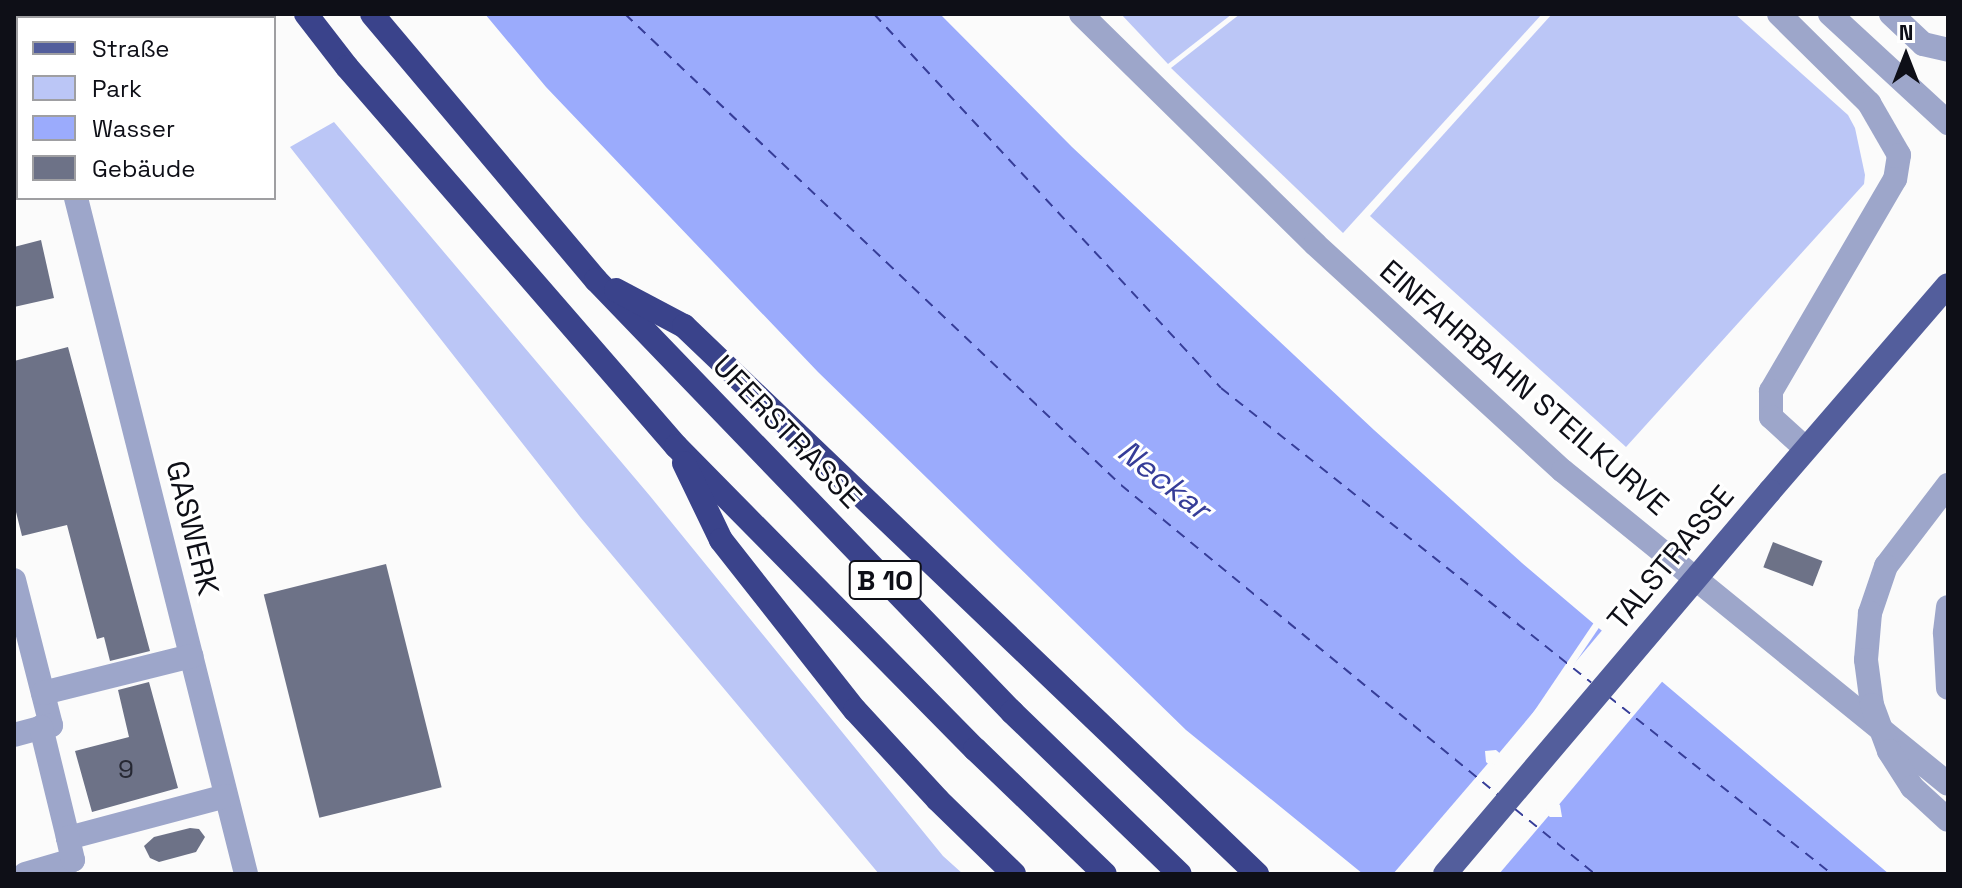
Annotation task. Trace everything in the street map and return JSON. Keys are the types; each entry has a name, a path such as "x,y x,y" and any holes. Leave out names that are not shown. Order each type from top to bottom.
{"highway":[{"name":"B 10","path":"306,14 356,78 676,446 975,749 1105,874"},
{"name":"UFERSTRASSE","path":"372,14 596,280 1012,712 1180,874"},
{"name":"B 10","path":"596,280 684,326 1257,874"},
{"name":"B 10","path":"676,446 721,540 855,710 938,800 1014,874"}],"main road":[{"name":"TALSTRASSE","path":"1445,874 1948,285"}],"street":[{"name":"EINFAHRBAHN STEILKURVE","path":"1081,14 1315,244 1563,471 1948,784"},
{"path":"1779,14 1869,103 1899,155 1895,179 1771,391 1771,417 1806,449"},
{"path":"1830,14 1948,123"},
{"path":"1891,14 1923,44 1948,50"},
{"name":"GASWERK","path":"77,200 246,874"},
{"path":"1948,485 1886,566 1870,613 1866,660 1872,705 1889,751 1912,787 1948,820"},
{"path":"14,580 51,725 14,735"},
{"path":"1948,607 1945,661 1948,688"},
{"path":"43,693 191,656"},
{"path":"41,727 73,858"},
{"path":"25,874 73,858 226,796"}],"green space":[{"path":"1121,14 1232,14 1168,64"},
{"path":"1240,14 1542,14 1343,233 1171,68"},
{"path":"1552,14 1735,14 1848,115 1855,128 1865,175 1864,184 1626,447 1370,216"},
{"path":"334,122 650,496 943,856 963,874 879,874 581,518 290,147"}],"water":[{"name":"Neckar","path":"485,14 940,14 1072,147 1374,430 1522,563 1889,874 1363,874 1186,730 818,372 546,87","holes":["1496,750 1560,805 1562,817 1550,817 1486,762 1485,751"]}],"pier":[{"path":"1595,621 1601,625 1433,874 1424,874"},
{"path":"1604,628 1665,679 1557,807 1497,756"},
{"path":"1490,761 1551,813 1499,874 1393,874"}],"building":[{"path":"41,240 54,298 14,307 14,247"},
{"path":"68,347 150,651 110,661 104,637 97,639 67,525 22,536 14,504 14,361"},
{"path":"1773,542 1822,561 1813,586 1763,567"},
{"path":"386,564 442,787 319,818 264,594"},
{"path":"149,682 178,788 92,812 75,751 129,737 118,690"},
{"path":"190,828 199,829 205,837 196,852 159,862 150,858 144,846 154,837"}],"ferry route":[{"path":"625,14 1121,485 1498,795"},
{"path":"874,14 1221,388 1591,682"},
{"path":"1608,696 1832,874"},
{"path":"1515,809 1595,874"}]}
